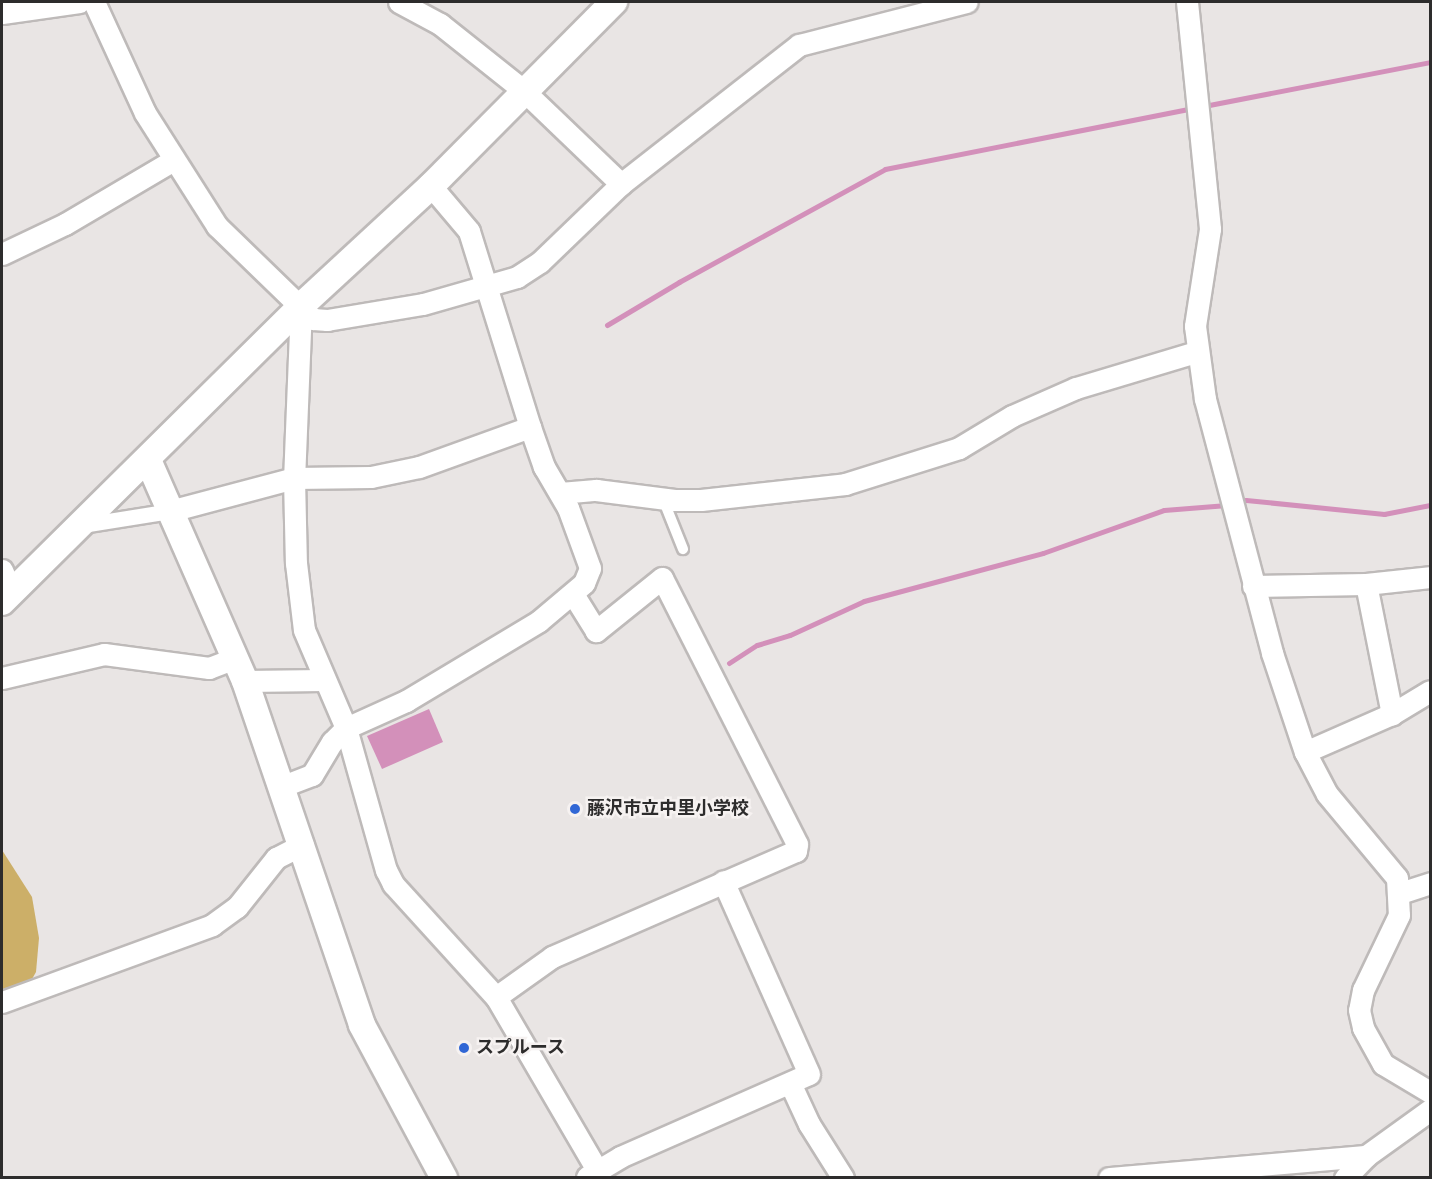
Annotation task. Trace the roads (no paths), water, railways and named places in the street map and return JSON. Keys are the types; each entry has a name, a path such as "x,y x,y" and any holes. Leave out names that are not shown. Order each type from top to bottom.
{"street":[{"path":"2,13 79,2"},
{"path":"94,2 119,61 172,161 217,226 314,319 351,318 488,287 517,276 540,262 621,184 800,45 967,2"},
{"path":"399,2 440,24 523,90 621,184"},
{"path":"5,588 82,525 301,306 431,186 523,90 614,2"},
{"path":"1187,2 1211,245 1197,300 1196,352 1253,586 1305,752 1327,794 1391,869 1400,893 1399,915 1363,990 1359,1010 1362,1028 1383,1064 1431,1092"},
{"path":"2,254 65,224 172,161"},
{"path":"283,786 312,775 332,742 346,728 406,701 539,621 584,583 590,568 560,494 544,467 469,231 431,186"},
{"path":"301,306 294,478 296,563 304,630 323,680 346,728 393,884 496,997 592,1174 809,1074 723,881"},
{"path":"560,494 596,490 701,500 845,484 959,448 1012,416 1076,388 1196,352"},
{"path":"82,525 170,511 294,478 371,477 419,467 530,427"},
{"path":"148,460 240,670 303,844 339,965 362,1025 444,1178"},
{"path":"1253,586 1366,584 1431,577"},
{"path":"496,997 552,957 796,851 797,844 662,578 597,631 573,594"},
{"path":"1366,584 1392,714"},
{"path":"2,678 104,654 323,680"},
{"path":"1305,752 1392,714 1431,691"},
{"path":"2,1002 212,925 237,907 276,858 303,844"},
{"path":"1400,893 1431,883"},
{"path":"790,1083 809,1124 843,1178"},
{"path":"1345,1178 1366,1156 1431,1110"},
{"path":"1109,1178 1241,1172 1366,1156"}],"lane":[{"path":"663,498 683,549"}],"waterway":[{"path":"1204,106 1430,62"},
{"path":"607,325 679,282 885,169 1192,108"},
{"path":"1236,503 1246,500 1384,514 1430,505"},
{"path":"729,663 757,645 790,635 864,601 1043,553 1164,510 1227,505"}],"place":[{"name":"藤沢市立中里小学校","path":"575,809"},
{"name":"スプルース","path":"464,1048"}]}
